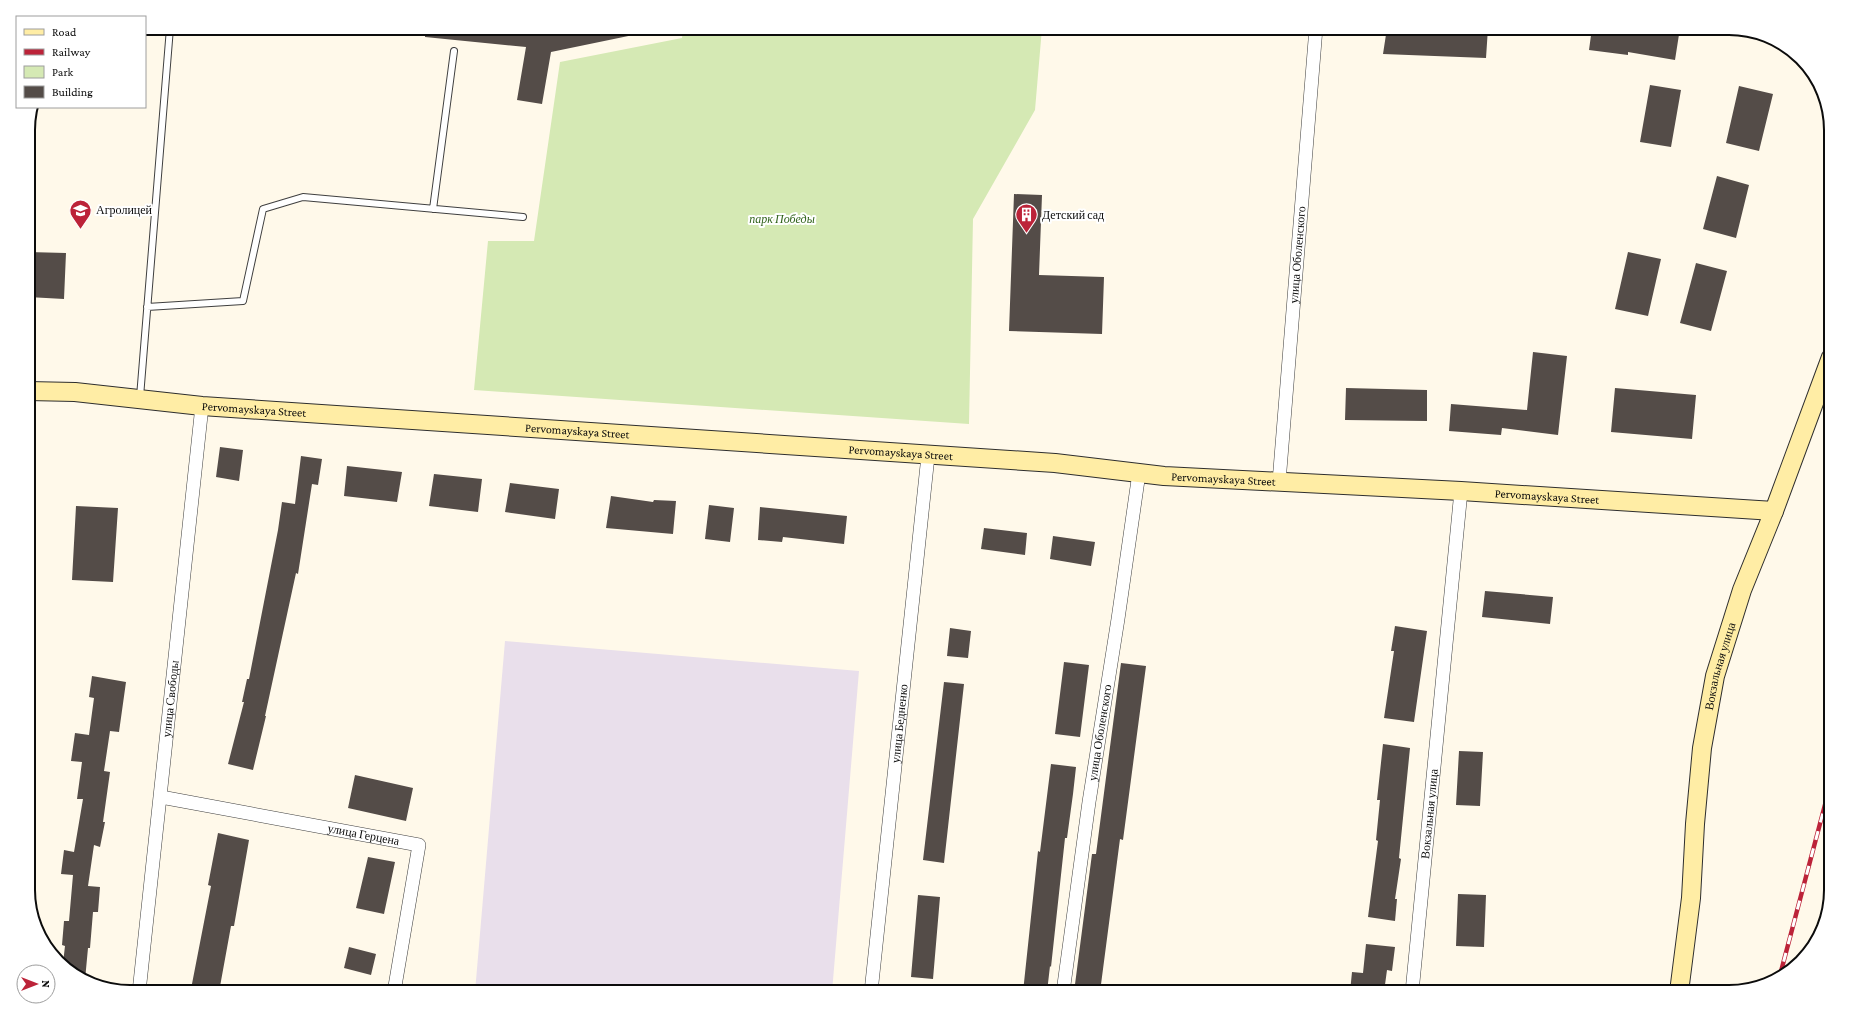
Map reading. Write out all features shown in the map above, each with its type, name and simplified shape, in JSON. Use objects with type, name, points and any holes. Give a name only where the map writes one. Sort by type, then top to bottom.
[{"type":"main road","name":"Вокзальная улица","points":[[1680,985],[1691,898],[1695,824],[1702,748],[1715,676],[1742,590],[1774,511],[1824,376]]},
{"type":"main road","name":"Pervomayskaya Street","points":[[35,391],[75,392],[202,406],[1055,464],[1164,476],[1461,491],[1774,511]]},
{"type":"street","name":"улица Оболенского","points":[[1279,482],[1315,35]]},
{"type":"street","name":"улица Свободы","points":[[140,985],[202,406]]},
{"type":"street","name":"улица Бедненко","points":[[872,985],[928,456]]},
{"type":"street","name":"улица Оболенского","points":[[1064,985],[1089,802],[1139,473]]},
{"type":"street","name":"Вокзальная улица","points":[[1413,985],[1461,491]]},
{"type":"street","name":"улица Герцена","points":[[161,797],[419,844],[395,985]]},
{"type":"lane","points":[[139,399],[169,35]]},
{"type":"lane","points":[[433,209],[454,51]]},
{"type":"lane","points":[[147,308],[243,301],[263,209],[303,197],[522,217]]},
{"type":"shaded area","points":[[505,641],[859,671],[833,985],[476,985]]},
{"type":"green space","name":"парк Победы","points":[[682,35],[1041,35],[1035,110],[973,219],[969,424],[474,390],[488,241],[534,241],[560,62],[682,38]]},
{"type":"building","points":[[425,35],[633,35],[551,52],[542,104],[517,100],[526,47],[425,37]]},
{"type":"building","points":[[1386,35],[1488,35],[1486,58],[1383,54]]},
{"type":"building","points":[[1591,35],[1679,35],[1675,60],[1628,52],[1628,55],[1589,50]]},
{"type":"building","points":[[1650,85],[1681,90],[1671,147],[1640,142]]},
{"type":"building","points":[[1739,86],[1773,94],[1759,151],[1726,143]]},
{"type":"building","points":[[1717,176],[1749,185],[1736,238],[1703,229]]},
{"type":"building","name":"Детский сад","points":[[1014,194],[1042,195],[1039,275],[1104,277],[1102,334],[1009,331]]},
{"type":"building","points":[[35,252],[66,253],[64,299],[35,297]]},
{"type":"building","points":[[1628,252],[1661,259],[1648,316],[1615,309]]},
{"type":"building","points":[[1696,263],[1727,271],[1711,331],[1680,323]]},
{"type":"building","points":[[1533,352],[1567,356],[1558,435],[1502,428],[1501,435],[1449,431],[1451,404],[1527,410]]},
{"type":"building","points":[[1346,388],[1427,390],[1427,421],[1345,420]]},
{"type":"building","points":[[1615,388],[1696,395],[1692,439],[1611,432]]},
{"type":"building","points":[[220,447],[243,450],[239,481],[216,477]]},
{"type":"building","points":[[301,456],[322,459],[318,485],[312,484],[298,574],[296,573],[253,770],[228,764],[244,702],[242,702],[247,679],[249,679],[282,502],[295,504]]},
{"type":"building","points":[[347,466],[402,472],[397,502],[344,496]]},
{"type":"building","points":[[434,474],[482,479],[478,512],[429,506]]},
{"type":"building","points":[[510,483],[559,489],[555,519],[505,512]]},
{"type":"building","points":[[611,496],[653,502],[654,500],[676,501],[673,534],[606,528]]},
{"type":"building","points":[[709,505],[734,508],[730,542],[705,539]]},
{"type":"building","points":[[76,506],[118,508],[113,582],[72,580]]},
{"type":"building","points":[[760,507],[847,516],[844,544],[783,537],[782,542],[758,540]]},
{"type":"building","points":[[984,528],[1027,533],[1025,555],[981,549]]},
{"type":"building","points":[[1053,536],[1095,542],[1091,566],[1050,559]]},
{"type":"building","points":[[1485,591],[1553,597],[1550,624],[1482,617]]},
{"type":"building","points":[[1395,626],[1427,631],[1414,722],[1384,718],[1394,651],[1391,651]]},
{"type":"building","points":[[950,628],[971,631],[968,658],[947,656]]},
{"type":"building","points":[[1064,662],[1089,665],[1080,737],[1055,734]]},
{"type":"building","points":[[1121,663],[1146,666],[1123,840],[1120,839],[1101,985],[1075,985],[1092,854],[1096,854]]},
{"type":"building","points":[[92,676],[126,682],[119,732],[110,731],[104,771],[110,772],[103,822],[105,822],[100,847],[94,845],[88,886],[100,887],[98,912],[93,912],[90,948],[88,948],[86,974],[77,969],[64,958],[65,946],[62,945],[64,921],[69,921],[73,875],[61,874],[64,850],[74,852],[83,799],[77,799],[82,762],[71,761],[75,733],[89,735],[94,698],[89,697]]},
{"type":"building","points":[[944,682],[964,684],[944,863],[923,860]]},
{"type":"building","points":[[1383,744],[1410,748],[1399,858],[1401,859],[1395,899],[1397,899],[1395,921],[1368,917],[1378,841],[1376,840],[1380,800],[1377,800]]},
{"type":"building","points":[[1459,751],[1483,752],[1480,806],[1456,805]]},
{"type":"building","points":[[1051,764],[1076,767],[1067,838],[1065,838],[1048,985],[1024,985],[1038,851],[1040,852]]},
{"type":"building","points":[[355,775],[413,788],[406,821],[348,808]]},
{"type":"building","points":[[218,833],[249,840],[234,926],[231,926],[220,985],[192,985],[211,886],[208,885]]},
{"type":"building","points":[[368,857],[395,862],[384,914],[356,908]]},
{"type":"building","points":[[1458,894],[1486,895],[1484,947],[1456,946]]},
{"type":"building","points":[[918,895],[940,897],[933,979],[911,977]]},
{"type":"building","points":[[1366,944],[1395,947],[1392,971],[1387,970],[1385,985],[1351,985],[1352,972],[1363,973]]},
{"type":"building","points":[[349,947],[376,954],[371,975],[344,968]]},
{"type":"railway","points":[[1782,968],[1824,809]]},
{"type":"place","name":"Агролицей","points":[[80,230]]},
{"type":"place","name":"Детский сад","points":[[1027,234]]}]
